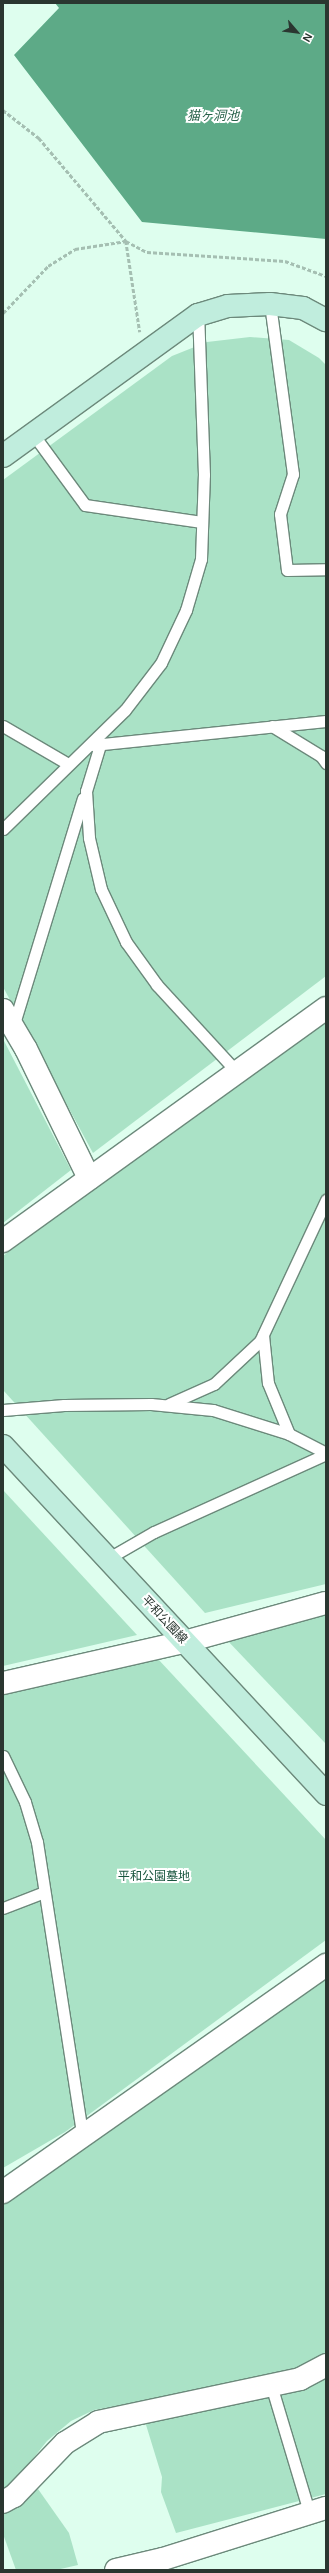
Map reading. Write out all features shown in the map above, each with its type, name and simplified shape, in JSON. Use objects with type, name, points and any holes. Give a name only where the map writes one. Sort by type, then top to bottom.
[{"type":"street","points":[[3,456],[144,352],[198,315],[228,306],[270,304],[303,308],[326,320]]},
{"type":"street","points":[[3,1241],[326,1008]]},
{"type":"street","points":[[8,1018],[89,1178]]},
{"type":"street","name":"平和公園線","points":[[3,1446],[326,1794]]},
{"type":"street","points":[[3,1683],[184,1642],[326,1603]]},
{"type":"street","points":[[3,2192],[83,2138],[326,1965]]},
{"type":"street","points":[[3,2502],[14,2496],[65,2443],[98,2422],[300,2379],[326,2365]]},
{"type":"street","points":[[116,2570],[165,2564],[318,2510]]},
{"type":"lane","points":[[270,304],[293,474],[280,514],[287,570],[326,569]]},
{"type":"lane","points":[[3,829],[124,710],[161,663],[186,610],[201,559],[204,475],[198,315]]},
{"type":"lane","points":[[33,434],[85,505],[202,522]]},
{"type":"lane","points":[[87,746],[326,721]]},
{"type":"lane","points":[[3,726],[68,764]]},
{"type":"lane","points":[[272,726],[322,756],[326,763]]},
{"type":"lane","points":[[8,1018],[86,791],[100,745]]},
{"type":"lane","points":[[86,791],[89,838],[101,888],[126,942],[157,985],[237,1072]]},
{"type":"lane","points":[[166,1405],[214,1384],[237,1364],[263,1335],[326,1200]]},
{"type":"lane","points":[[263,1335],[268,1384],[289,1434]]},
{"type":"lane","points":[[3,1410],[64,1405],[166,1405],[213,1410],[289,1434],[326,1453]]},
{"type":"lane","points":[[107,1559],[154,1532],[326,1453]]},
{"type":"lane","points":[[4,1758],[25,1802],[37,1842],[83,2138]]},
{"type":"lane","points":[[3,1908],[44,1892]]},
{"type":"lane","points":[[271,2385],[318,2510]]},
{"type":"path","points":[[3,110],[39,138],[126,241],[147,252],[232,260],[285,261],[326,276]]},
{"type":"path","points":[[3,313],[48,266],[75,249],[126,241]]},
{"type":"path","points":[[126,241],[144,352]]},
{"type":"green space","points":[[250,337],[289,340],[319,358],[326,365],[326,976],[93,1153],[3,987],[3,480],[172,356],[207,342]]},
{"type":"green space","points":[[326,1017],[326,1584],[205,1613],[3,1390],[3,1256]]},
{"type":"green space","points":[[3,1039],[71,1170],[3,1223]]},
{"type":"green space","points":[[3,1490],[137,1635],[3,1666]]},
{"type":"green space","points":[[326,1611],[326,1744],[226,1639]]},
{"type":"green space","name":"平和公園墓地","points":[[158,1659],[326,1840],[326,1940],[65,2132],[3,2168],[3,1691]]},
{"type":"green space","points":[[324,1977],[326,1980],[326,2352],[294,2372],[94,2410],[71,2421],[47,2441],[23,2471],[3,2490],[3,2202],[29,2188]]},
{"type":"green space","points":[[326,2373],[326,2494],[176,2533],[161,2492],[162,2477],[143,2415]]},
{"type":"green space","points":[[38,2489],[69,2533],[78,2565],[56,2570],[16,2570],[3,2534],[3,2511]]},
{"type":"water","name":"猫ヶ洞池","points":[[55,3],[326,3],[326,239],[142,222],[14,55],[59,8]]}]
